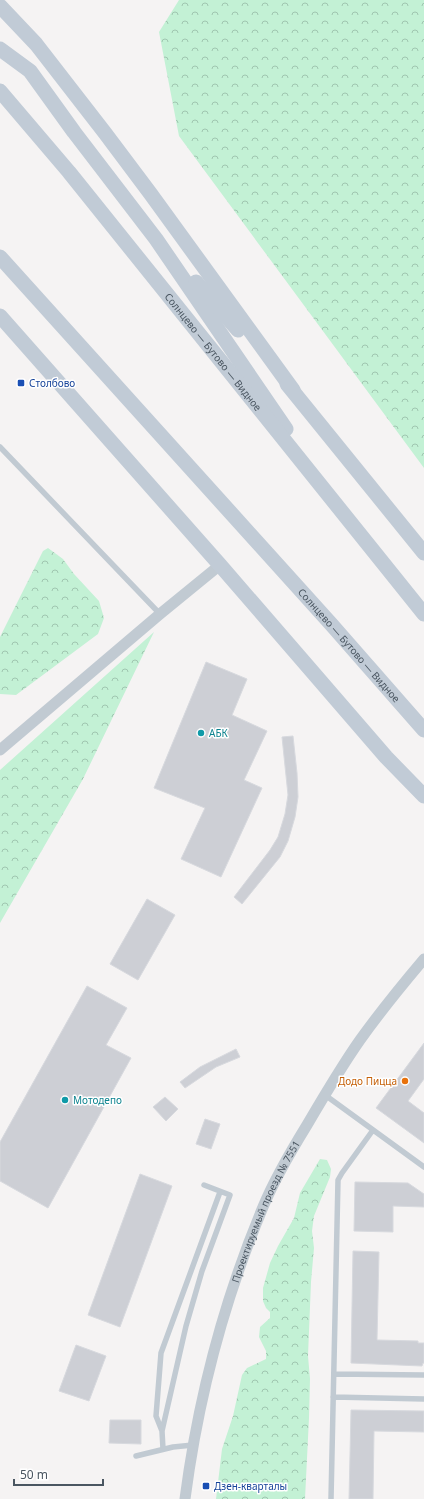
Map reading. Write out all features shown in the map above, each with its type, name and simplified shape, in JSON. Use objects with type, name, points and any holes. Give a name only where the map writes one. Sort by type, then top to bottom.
[{"type":"main road","points":[[0,6],[36,44],[150,193],[293,390],[424,553]]},
{"type":"main road","points":[[0,49],[30,72],[156,239],[351,525]]},
{"type":"main road","name":"Солнцево — Бутово — Видное","points":[[0,91],[69,172],[424,614]]},
{"type":"main road","points":[[156,239],[293,390]]},
{"type":"main road","name":"Солнцево — Бутово — Видное","points":[[0,257],[331,624],[424,730]]},
{"type":"main road","points":[[0,316],[386,756],[424,796]]},
{"type":"street","points":[[0,750],[220,565]]},
{"type":"street","name":"Проектируемый проезд № 7551","points":[[185,1499],[193,1445],[212,1358],[226,1309],[260,1213],[282,1167],[325,1095],[360,1041],[398,990],[424,959]]},
{"type":"lane","points":[[0,447],[160,614]]},
{"type":"lane","points":[[325,1095],[424,1167]]},
{"type":"lane","points":[[331,1499],[338,1180],[373,1130]]},
{"type":"lane","points":[[162,1449],[162,1431],[186,1326],[202,1271],[230,1195],[204,1185]]},
{"type":"lane","points":[[162,1431],[156,1416],[161,1353],[220,1192]]},
{"type":"lane","points":[[334,1374],[424,1375]]},
{"type":"lane","points":[[333,1398],[424,1399]]},
{"type":"lane","points":[[136,1456],[172,1447],[193,1445]]},
{"type":"green space","points":[[179,0],[424,0],[424,468],[179,136],[159,32]]},
{"type":"green space","points":[[48,548],[63,559],[74,574],[99,601],[104,618],[98,634],[16,695],[0,694],[0,637],[43,551]]},
{"type":"green space","points":[[154,632],[83,779],[0,923],[0,770]]},
{"type":"green space","points":[[320,1159],[327,1160],[331,1169],[330,1177],[314,1216],[312,1231],[314,1248],[308,1356],[310,1379],[305,1499],[216,1499],[222,1449],[233,1416],[242,1375],[247,1368],[266,1359],[266,1351],[259,1337],[260,1327],[270,1318],[270,1312],[266,1308],[263,1301],[263,1288],[270,1263],[294,1218],[300,1193]]},
{"type":"building","points":[[206,662],[247,679],[232,715],[267,731],[244,780],[262,788],[221,877],[181,859],[205,808],[154,788]]},
{"type":"building","points":[[293,736],[298,797],[295,817],[288,841],[280,857],[242,904],[234,897],[270,850],[278,837],[285,814],[288,795],[282,737]]},
{"type":"building","points":[[147,899],[175,915],[138,980],[110,964]]},
{"type":"building","name":"Мотодепо","points":[[87,986],[127,1008],[106,1045],[131,1058],[48,1208],[0,1181],[0,1142]]},
{"type":"building","points":[[424,1043],[424,1079],[408,1101],[424,1113],[424,1143],[376,1108]]},
{"type":"building","points":[[236,1049],[240,1057],[216,1067],[185,1088],[180,1082],[200,1067]]},
{"type":"building","points":[[165,1097],[178,1109],[166,1121],[153,1107]]},
{"type":"building","points":[[205,1119],[220,1124],[211,1149],[196,1144]]},
{"type":"building","points":[[140,1174],[172,1186],[120,1327],[88,1315]]},
{"type":"building","points":[[355,1182],[408,1183],[424,1194],[424,1207],[393,1206],[393,1232],[354,1231]]},
{"type":"building","points":[[353,1251],[379,1252],[377,1340],[418,1341],[418,1343],[424,1343],[424,1363],[422,1366],[351,1363]]},
{"type":"building","points":[[76,1345],[106,1356],[89,1401],[59,1391]]},
{"type":"building","points":[[351,1410],[424,1411],[424,1432],[374,1431],[373,1499],[349,1499]]},
{"type":"building","points":[[110,1420],[141,1420],[141,1444],[109,1443]]},
{"type":"place","name":"Столбово","points":[[21,383]]},
{"type":"place","name":"АБК","points":[[201,733]]},
{"type":"place","name":"Додо Пицца","points":[[405,1081]]},
{"type":"place","name":"Мотодепо","points":[[65,1100]]},
{"type":"place","name":"Дзен-кварталы","points":[[206,1486]]}]
